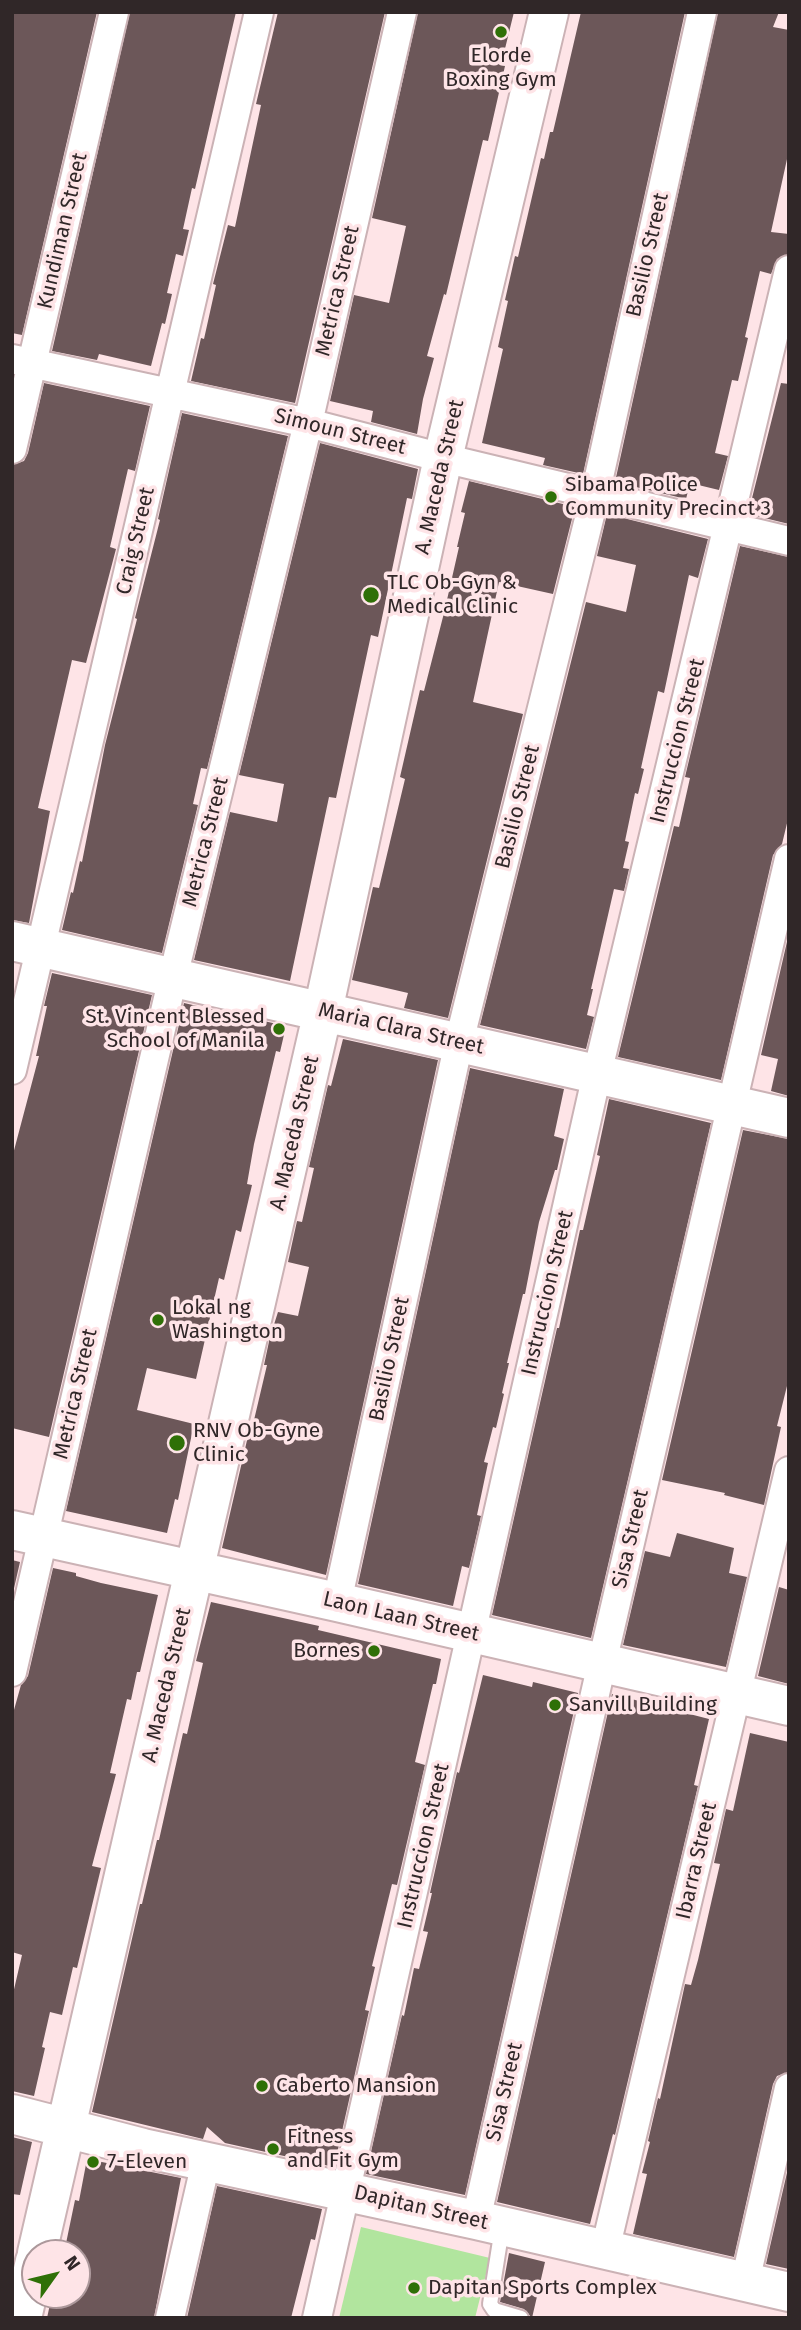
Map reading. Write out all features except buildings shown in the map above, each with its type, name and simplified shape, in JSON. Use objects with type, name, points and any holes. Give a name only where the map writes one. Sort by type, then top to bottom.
[{"type":"main road","name":"A. Maceda Street","points":[[40,2239],[323,1011],[443,458],[548,12]]},
{"type":"main road","name":"Maria Clara Street","points":[[27,945],[789,1118]]},
{"type":"main road","name":"Laon Laan Street","points":[[27,1534],[789,1706]]},
{"type":"main road","name":"Dapitan Street","points":[[12,2114],[143,2148],[346,2191],[789,2292]]},
{"type":"street","name":"Kundiman Street","points":[[12,449],[22,361],[114,12]]},
{"type":"street","name":"Craig Street","points":[[12,1070],[27,945],[171,392],[259,12]]},
{"type":"street","name":"Metrica Street","points":[[12,1672],[27,1534],[173,977],[308,423],[402,12]]},
{"type":"street","name":"Basilio Street","points":[[337,1602],[459,1042],[595,495],[702,12]]},
{"type":"street","name":"Instruccion Street","points":[[317,2318],[597,1074],[789,270]]},
{"type":"street","name":"Simoun Street","points":[[22,361],[308,423],[789,541]]},
{"type":"street","name":"Sisa Street","points":[[489,2223],[602,1663],[789,859]]},
{"type":"street","name":"Ibarra Street","points":[[606,2250],[789,1471]]},
{"type":"street","points":[[745,2282],[789,2088]]},
{"type":"street","points":[[170,2318],[206,2162]]},
{"type":"lane","points":[[489,2223],[490,2304],[494,2310],[521,2318]]},
{"type":"green space","name":"Dapitan Sports Complex","points":[[361,2227],[490,2258],[475,2318],[339,2318]]},
{"type":"place","name":"Elorde Boxing Gym","points":[[501,32]]},
{"type":"place","name":"Sibama Police Community Precinct 3","points":[[551,497]]},
{"type":"place","name":"TLC Ob-Gyn & Medical Clinic","points":[[371,595]]},
{"type":"place","name":"St. Vincent Blessed School of Manila","points":[[279,1029]]},
{"type":"place","name":"Lokal ng Washington","points":[[158,1320]]},
{"type":"place","name":"RNV Ob-Gyne Clinic","points":[[177,1443]]},
{"type":"place","name":"Bornes","points":[[374,1651]]},
{"type":"place","name":"Sanvill Building","points":[[555,1705]]},
{"type":"place","name":"Caberto Mansion","points":[[262,2086]]},
{"type":"place","name":"Fitness and Fit Gym","points":[[273,2149]]},
{"type":"place","name":"7-Eleven","points":[[93,2162]]},
{"type":"place","name":"Dapitan Sports Complex","points":[[414,2288]]}]
